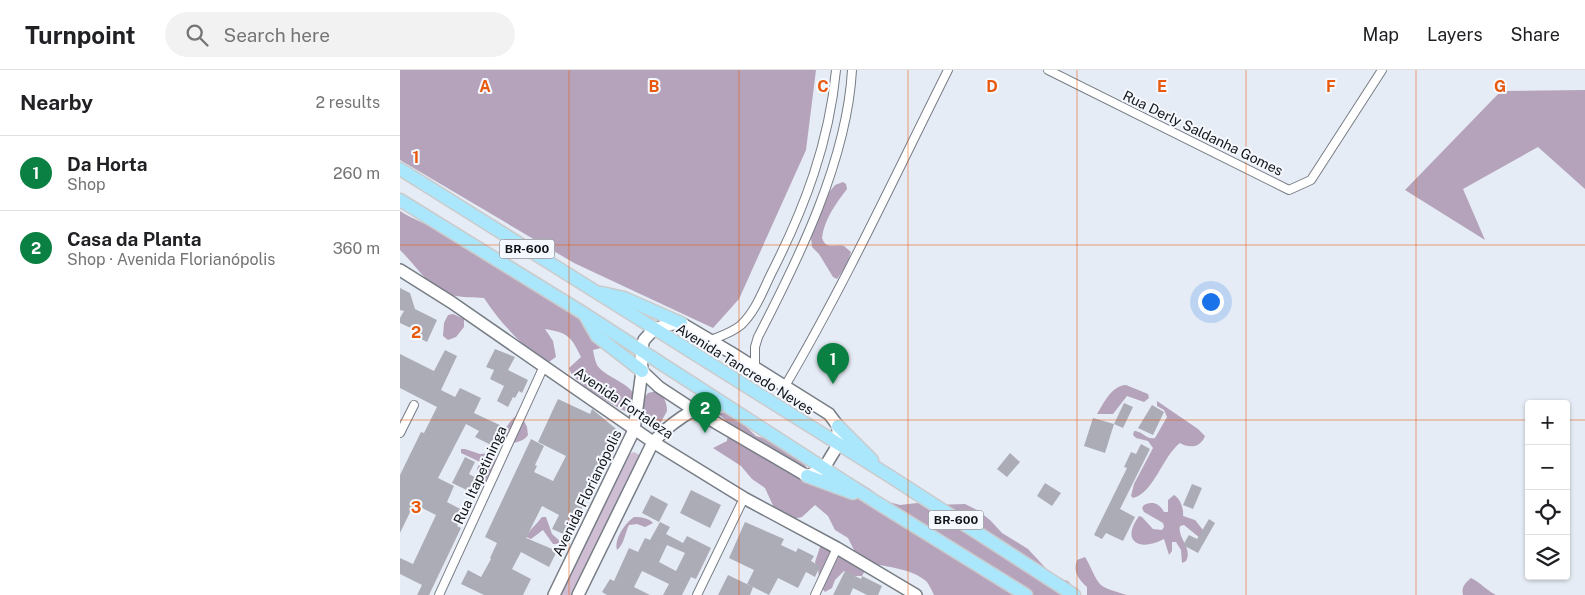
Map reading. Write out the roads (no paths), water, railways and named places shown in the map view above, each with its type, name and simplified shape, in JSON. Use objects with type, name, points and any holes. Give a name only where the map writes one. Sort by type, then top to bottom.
[{"type":"main road","name":"Avenida Tancredo Neves","points":[[400,169],[888,475],[1074,595]]},
{"type":"main road","name":"BR-600","points":[[400,200],[583,313],[876,502],[1026,595]]},
{"type":"main road","points":[[593,291],[624,298],[681,323]]},
{"type":"main road","points":[[583,313],[597,336],[642,371]]},
{"type":"main road","points":[[838,426],[888,475]]},
{"type":"main road","points":[[807,476],[876,502]]},
{"type":"street","points":[[711,340],[725,335],[741,325],[750,313],[791,235],[810,188],[823,147],[833,98],[836,70]]},
{"type":"street","points":[[755,367],[755,348],[758,337],[799,256],[842,137],[851,90],[852,70]]},
{"type":"street","points":[[785,386],[814,336],[859,250],[948,70]]},
{"type":"street","name":"Rua Derly Saldanha Gomes","points":[[1048,70],[1289,190],[1311,180],[1382,70]]},
{"type":"street","name":"Avenida Fortaleza","points":[[400,270],[451,302],[653,442],[744,498],[837,548],[916,595]]},
{"type":"street","points":[[641,350],[644,340],[654,329],[681,323],[829,414],[838,426],[838,444],[824,468],[807,476],[694,410],[659,387],[642,371]]},
{"type":"street","name":"Avenida Florianópolis","points":[[554,595],[634,430],[642,371],[641,350]]},
{"type":"street","name":"Rua Itapetininga","points":[[439,595],[544,366]]},
{"type":"street","points":[[400,433],[414,405]]},
{"type":"street","points":[[578,595],[653,442],[676,421],[694,410]]},
{"type":"street","points":[[697,595],[744,498]]},
{"type":"street","points":[[814,595],[837,548]]},
{"type":"place","name":"Da Horta","points":[[833,384]]},
{"type":"place","name":"Casa da Planta","points":[[705,433]]}]
